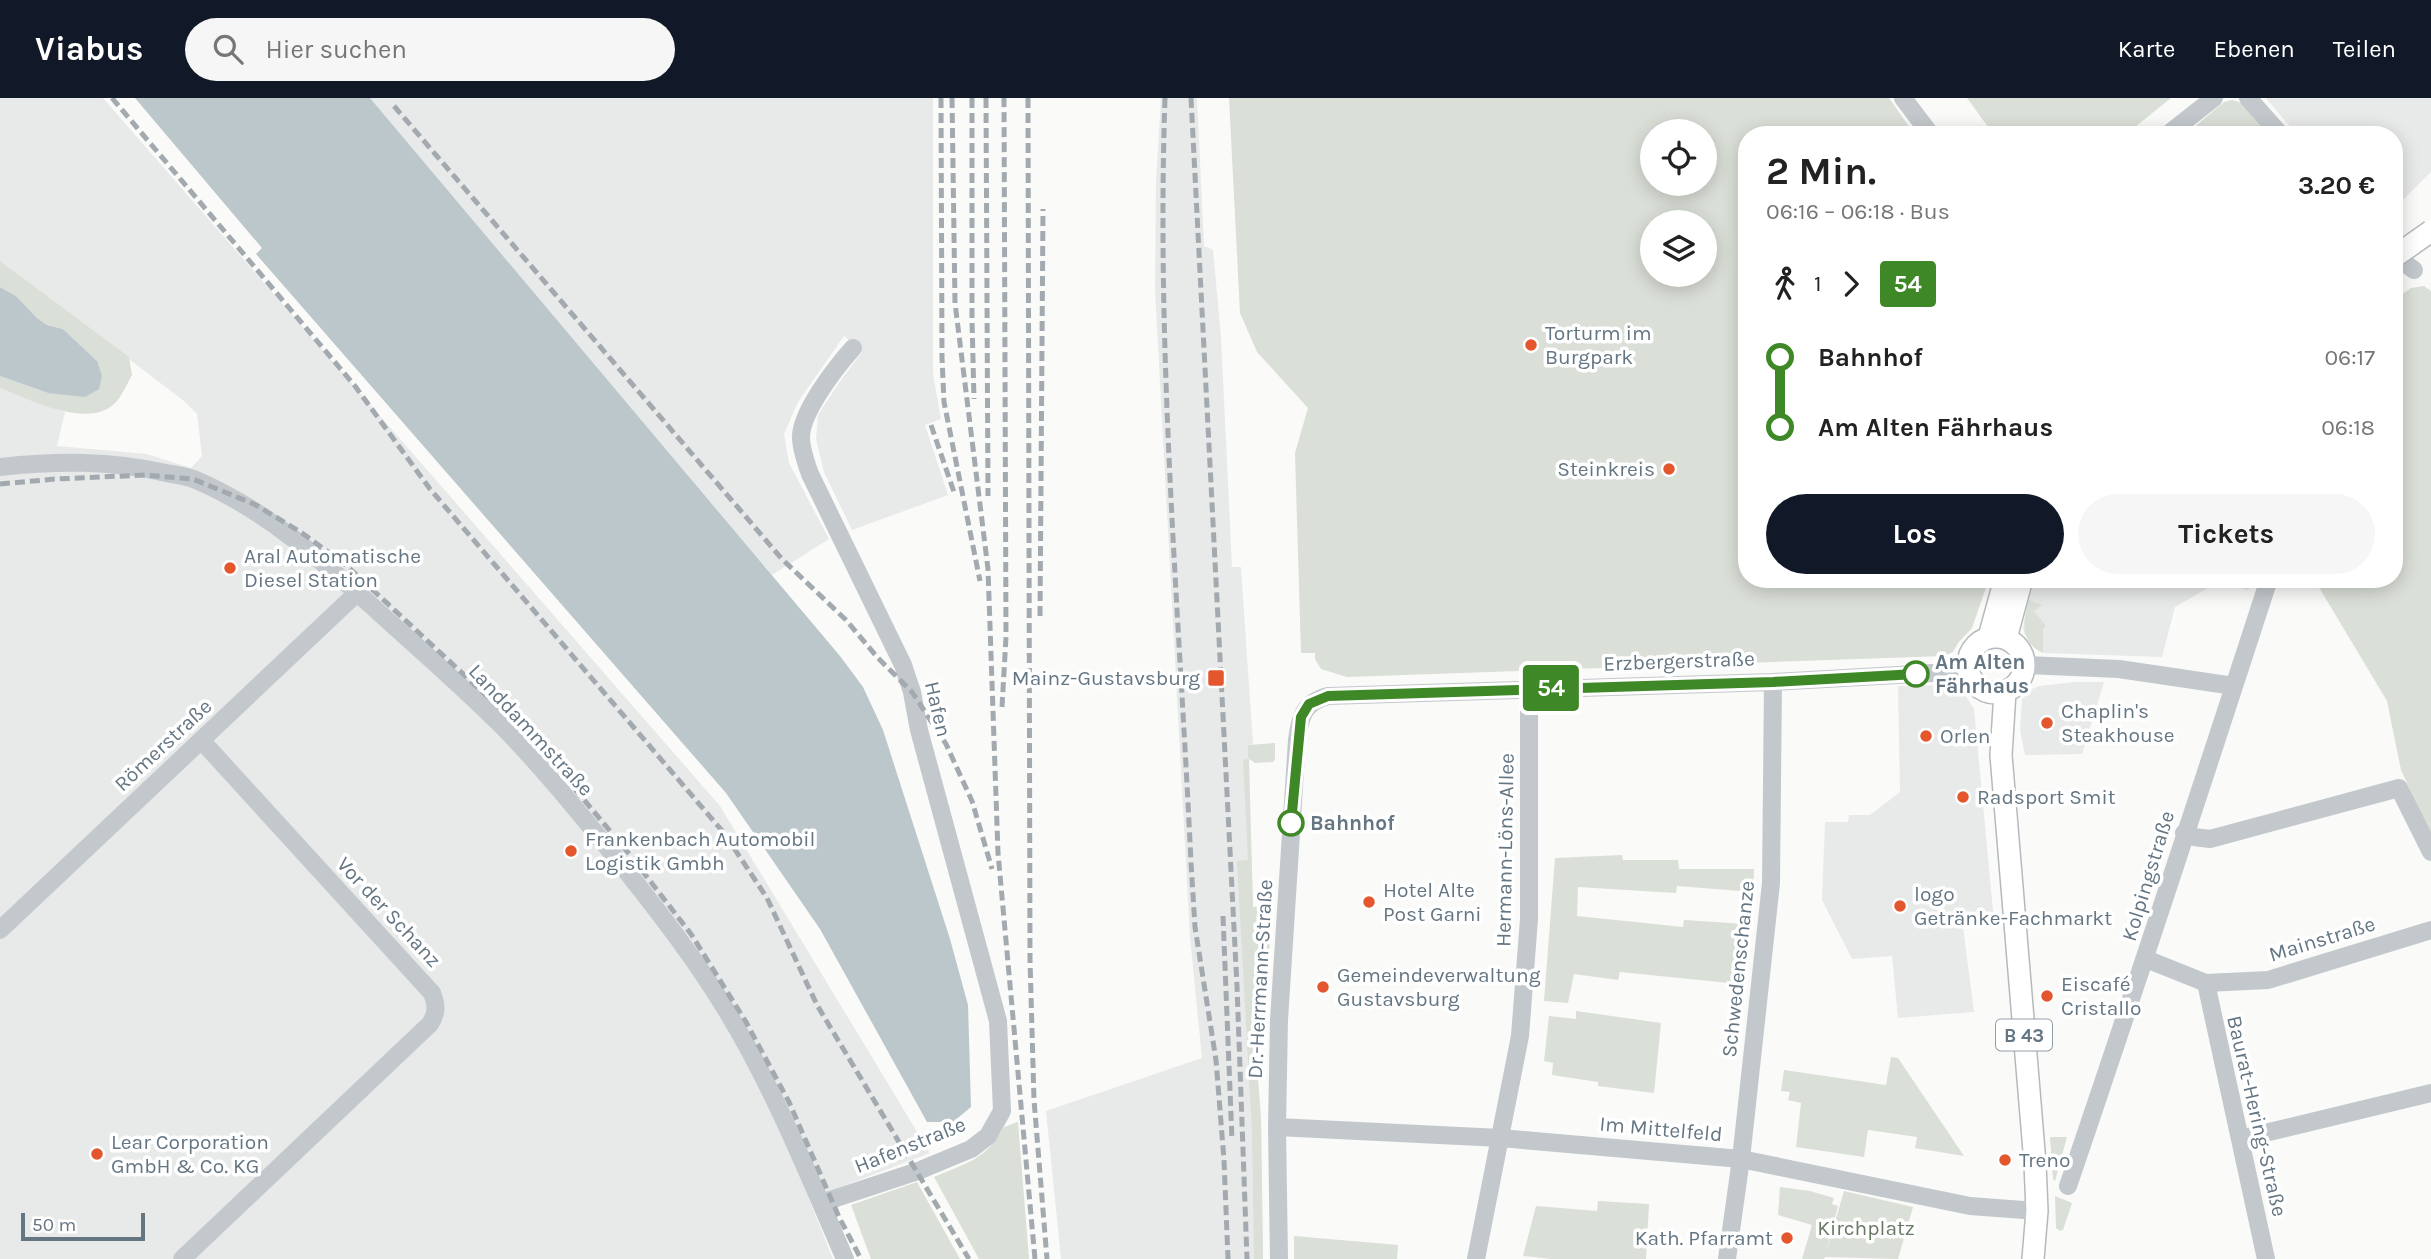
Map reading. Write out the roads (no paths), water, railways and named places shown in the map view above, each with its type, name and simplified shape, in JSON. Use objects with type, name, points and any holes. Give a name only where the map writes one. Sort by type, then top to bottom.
[{"type":"main road","points":[[2403,250],[2431,231]]},
{"type":"main road","points":[[1998,638],[2004,588]]},
{"type":"main road","points":[[1998,638],[2018,588]]},
{"type":"main road","points":[[1998,638],[2019,649],[2024,665],[2019,681],[1998,692],[1974,683],[1967,664],[1976,644],[1998,638]]},
{"type":"main road","name":"B 43","points":[[1998,692],[2035,1163],[2037,1211],[2033,1259]]},
{"type":"street","points":[[1903,98],[1924,126]]},
{"type":"street","points":[[2178,126],[2214,98]]},
{"type":"street","points":[[2248,98],[2273,126]]},
{"type":"street","points":[[2403,262],[2414,270]]},
{"type":"street","name":"Hafen","points":[[853,348],[803,421],[803,452],[810,474],[903,665],[912,691],[919,730],[998,1021],[1002,1111]]},
{"type":"street","name":"Landdammstraße","points":[[0,467],[85,461],[145,468],[193,479],[249,506],[309,549],[422,651],[519,744],[615,857],[684,944],[729,1014],[779,1107],[845,1259]]},
{"type":"street","name":"Kolpingstraße","points":[[2068,1186],[2146,959],[2266,588]]},
{"type":"street","name":"Römerstraße","points":[[0,930],[357,593]]},
{"type":"street","points":[[2024,665],[2119,669],[2234,686]]},
{"type":"street","name":"Erzbergerstraße","points":[[1309,704],[1328,696],[1773,682],[1968,671]]},
{"type":"street","name":"Schwedenschanze","points":[[1727,1259],[1741,1159],[1771,883],[1773,682]]},
{"type":"street","name":"Hermann-Löns-Allee","points":[[1476,1259],[1520,1036],[1529,919],[1529,688]]},
{"type":"street","name":"Dr.-Herrmann-Straße","points":[[1279,1259],[1279,1020],[1297,740],[1301,717],[1309,704]]},
{"type":"street","name":"Vor der Schanz","points":[[182,1259],[420,1034],[436,1015],[436,1003],[432,993],[201,740]]},
{"type":"street","points":[[2185,833],[2210,839],[2399,788],[2431,852]]},
{"type":"street","name":"Mainstraße","points":[[2146,959],[2206,983],[2268,980],[2431,930]]},
{"type":"street","name":"Baurat-Hering-Straße","points":[[2206,983],[2266,1259]]},
{"type":"street","points":[[2239,1139],[2431,1093]]},
{"type":"street","name":"Hafenstraße","points":[[821,1203],[918,1171],[971,1149],[988,1136],[1002,1111]]},
{"type":"street","name":"Im Mittelfeld","points":[[1277,1127],[1500,1138],[1741,1159],[1970,1206],[2037,1211]]},
{"type":"railway","points":[[112,98],[355,386],[430,489],[724,833],[767,898],[817,1005],[969,1259]]},
{"type":"railway","points":[[941,98],[944,402],[980,581]]},
{"type":"railway","points":[[952,98],[955,303],[988,569],[998,853],[1035,1259]]},
{"type":"railway","points":[[972,98],[974,399]]},
{"type":"railway","points":[[986,98],[988,496]]},
{"type":"railway","points":[[1002,707],[1006,637],[1004,98]]},
{"type":"railway","points":[[1028,98],[1030,960],[1034,1100],[1047,1259]]},
{"type":"railway","points":[[1165,98],[1163,194],[1166,385],[1175,576],[1195,927],[1216,1060],[1228,1259]]},
{"type":"railway","points":[[1191,98],[1237,986],[1247,1259]]},
{"type":"railway","points":[[394,106],[782,559],[846,620],[912,692],[946,744],[972,801],[992,869]]},
{"type":"railway","points":[[1040,616],[1043,209]]},
{"type":"railway","points":[[931,425],[955,495]]},
{"type":"railway","points":[[0,484],[145,475],[193,479],[256,505],[302,533],[346,565],[504,712],[555,765],[691,934],[746,1022],[789,1102],[839,1217],[861,1259]]},
{"type":"railway","points":[[1223,916],[1232,1140]]},
{"type":"place","name":"Torturm im Burgpark","points":[[1531,345]]},
{"type":"place","name":"Steinkreis","points":[[1669,469]]},
{"type":"place","name":"Aral Automatische Diesel Station","points":[[230,568]]},
{"type":"place","name":"Am Alten Fährhaus","points":[[1916,674]]},
{"type":"place","name":"Mainz-Gustavsburg","points":[[1216,678]]},
{"type":"place","name":"Chaplin's Steakhouse","points":[[2047,723]]},
{"type":"place","name":"Orlen","points":[[1926,736]]},
{"type":"place","name":"Radsport Smit","points":[[1963,797]]},
{"type":"place","name":"Bahnhof","points":[[1291,823]]},
{"type":"place","name":"Frankenbach Automobil Logistik Gmbh","points":[[571,851]]},
{"type":"place","name":"Hotel Alte Post Garni","points":[[1369,902]]},
{"type":"place","name":"logo Getränke-Fachmarkt","points":[[1900,906]]},
{"type":"place","name":"Gemeindeverwaltung Gustavsburg","points":[[1323,987]]},
{"type":"place","name":"Eiscafé Cristallo","points":[[2047,996]]},
{"type":"place","name":"Lear Corporation GmbH & Co. KG","points":[[97,1154]]},
{"type":"place","name":"Treno","points":[[2005,1160]]},
{"type":"place","name":"Kath. Pfarramt","points":[[1787,1238]]},
{"type":"park label","name":"Kirchplatz","points":[[1866,1228]]}]
